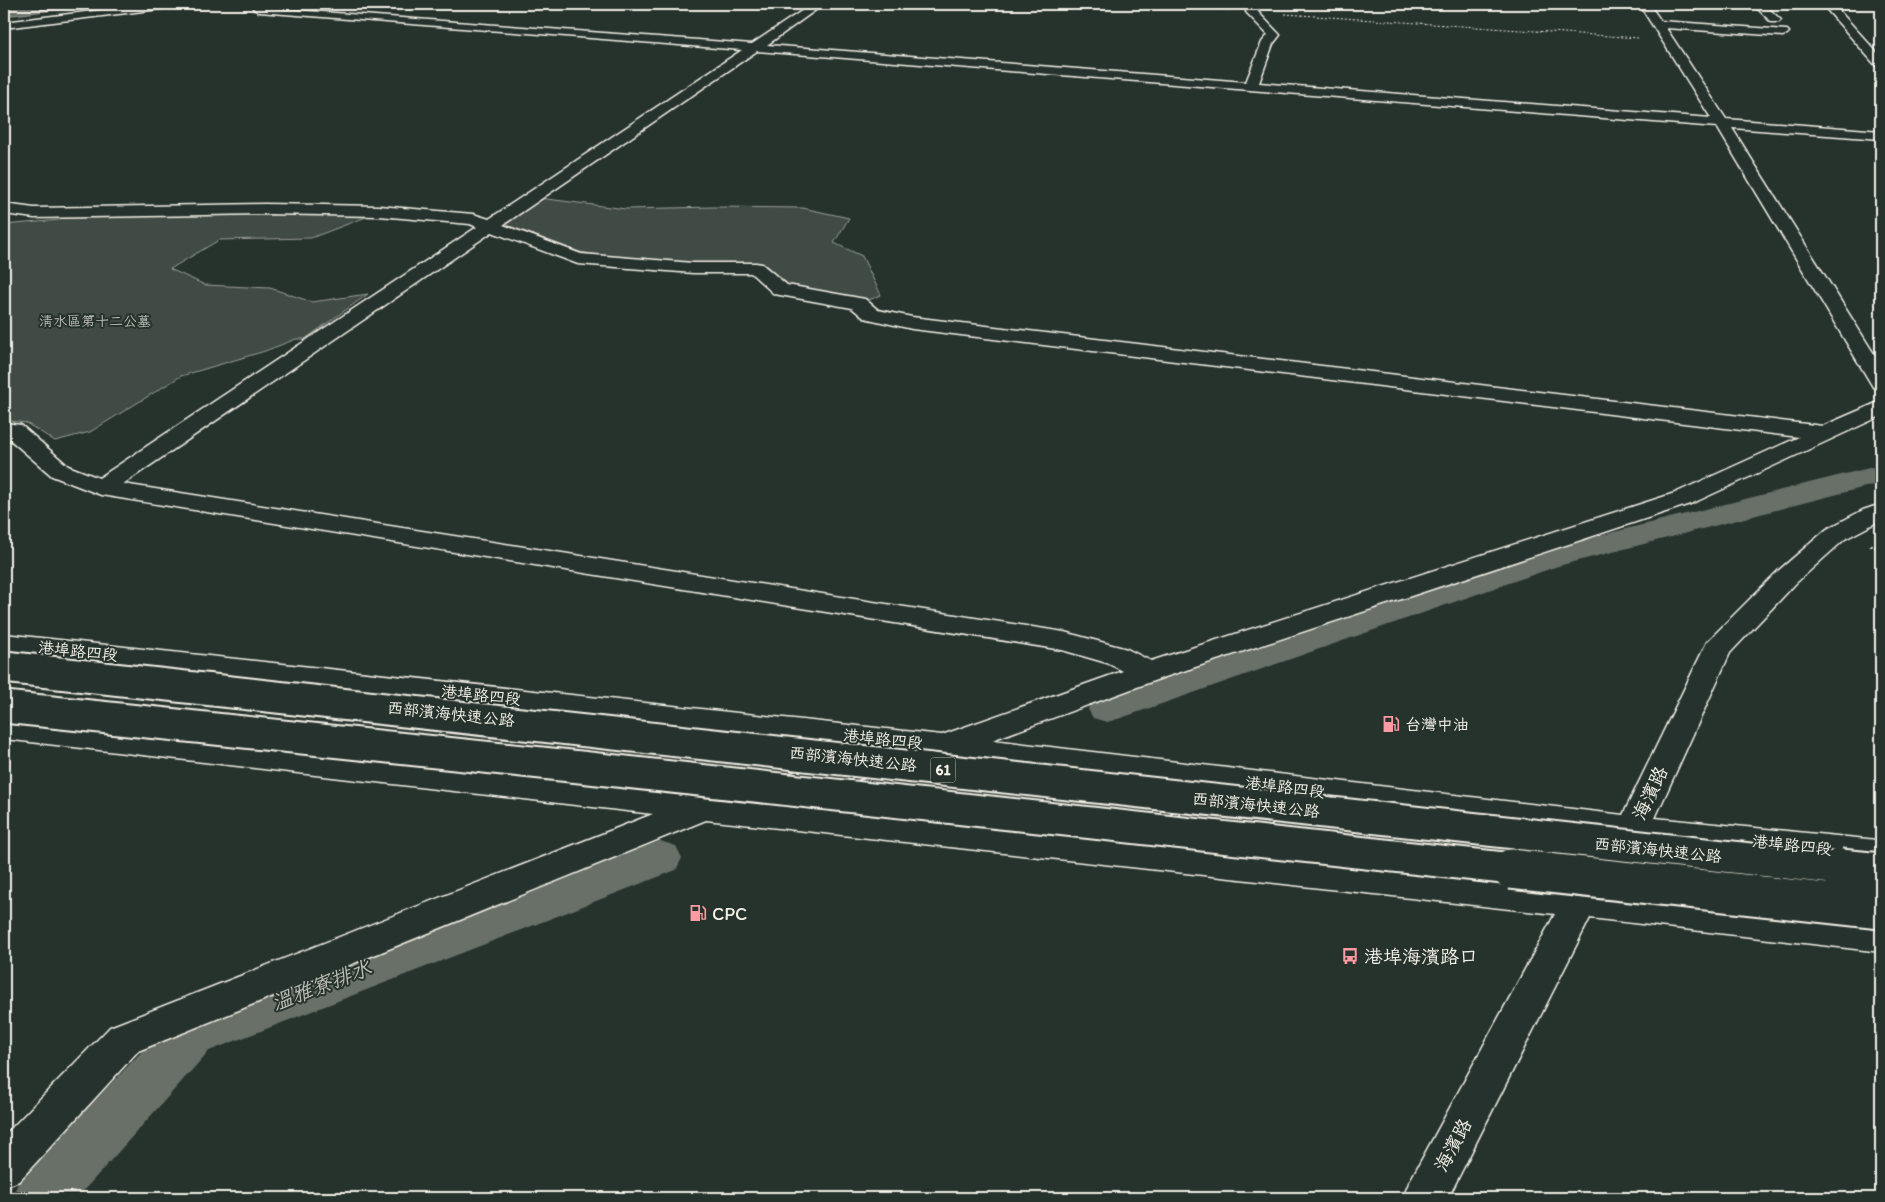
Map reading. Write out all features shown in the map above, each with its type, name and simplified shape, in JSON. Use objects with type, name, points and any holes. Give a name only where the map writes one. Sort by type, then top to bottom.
[{"type":"main road","points":[[4,26],[176,4]]},
{"type":"main road","points":[[100,488],[819,4]]},
{"type":"main road","points":[[1644,4],[1722,123],[1881,382]]},
{"type":"main road","points":[[1699,4],[1717,5]]},
{"type":"main road","points":[[1758,4],[1775,20]]},
{"type":"main road","points":[[1827,4],[1881,64]]},
{"type":"main road","points":[[259,8],[1881,135]]},
{"type":"main road","points":[[1251,86],[1268,42],[1274,35],[1253,8]]},
{"type":"main road","points":[[1657,24],[1782,32]]},
{"type":"main road","points":[[4,209],[34,213],[265,208],[379,211],[473,219],[578,260],[692,268],[756,268],[781,290],[858,303],[872,314],[912,323],[1826,433]]},
{"type":"main road","points":[[4,1166],[124,1039],[704,808],[944,746],[1149,672],[1684,498],[1881,408]]},
{"type":"main road","points":[[4,430],[13,430],[60,471],[100,488],[1064,641],[1117,656],[1149,672]]},
{"type":"main road","name":"海濱路","points":[[1425,1198],[1580,902],[1633,829],[1717,649],[1787,577],[1836,534],[1881,512]]},
{"type":"main road","name":"港埠路四段","points":[[4,643],[944,746],[1633,829],[1881,854]]},
{"type":"main road","name":"西部濱海快速公路","points":[[4,667],[513,721],[1528,836],[1881,873]]},
{"type":"main road","name":"61","points":[[4,707],[580,767],[1881,910]]},
{"type":"main road","points":[[4,728],[704,808],[1580,902],[1881,937]]},
{"type":"path","points":[[1130,4],[1253,8],[1666,40]]},
{"type":"green space","points":[[539,198],[626,209],[714,207],[803,208],[849,218],[834,243],[862,256],[881,295],[869,300],[785,284],[763,263],[695,264],[611,257],[580,252],[501,223]]},
{"type":"green space","name":"清水區第十二公墓","points":[[261,211],[374,214],[311,238],[219,240],[170,269],[205,285],[270,288],[312,302],[368,294],[305,339],[296,339],[265,351],[181,376],[90,432],[55,441],[26,423],[4,420],[4,225],[59,220],[65,216]]},
{"type":"shaded area","points":[[23,4],[105,4],[4,16],[4,6]]},
{"type":"waterway","points":[[1107,709],[1546,559],[1881,474]]},
{"type":"waterway","name":"溫雅寮排水","points":[[40,1198],[191,1035],[660,858]]},
{"type":"place","name":"台灣中油","points":[[1391,724]]},
{"type":"place","name":"CPC","points":[[698,913]]},
{"type":"place","name":"港埠海濱路口","points":[[1350,956]]}]
